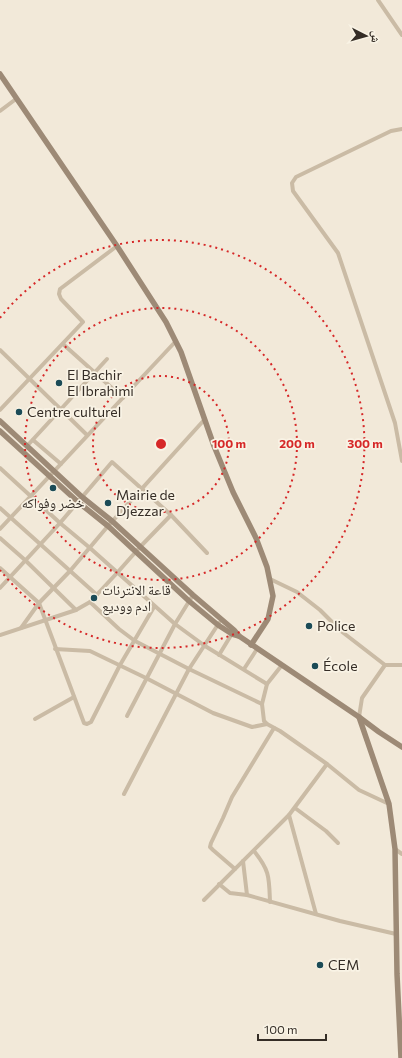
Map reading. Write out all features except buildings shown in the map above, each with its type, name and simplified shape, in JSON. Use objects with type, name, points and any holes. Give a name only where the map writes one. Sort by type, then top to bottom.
[{"type":"street","points":[[378,0],[402,35]]},
{"type":"street","points":[[0,74],[117,246],[166,322],[181,352],[214,446],[233,492],[256,538],[268,567],[273,596],[268,619],[251,645]]},
{"type":"street","points":[[0,111],[16,99]]},
{"type":"street","points":[[402,130],[392,131],[316,167],[296,177],[292,183],[293,191],[338,253],[395,423],[402,461]]},
{"type":"street","points":[[0,410],[83,322],[62,299],[59,294],[60,289],[117,246]]},
{"type":"street","points":[[0,529],[176,341]]},
{"type":"street","points":[[63,344],[123,398]]},
{"type":"street","points":[[0,350],[87,435]]},
{"type":"street","points":[[27,446],[106,359]]},
{"type":"street","points":[[21,628],[39,603],[70,571],[110,523],[142,490],[205,419]]},
{"type":"street","points":[[0,422],[138,549],[189,601],[218,625],[233,632],[402,747]]},
{"type":"street","points":[[0,431],[78,502],[110,523]]},
{"type":"street","points":[[32,440],[61,464]]},
{"type":"street","points":[[0,588],[60,523],[112,462],[170,515],[207,553]]},
{"type":"street","points":[[0,468],[154,607],[175,624],[205,646],[267,684]]},
{"type":"street","points":[[0,508],[97,595]]},
{"type":"street","points":[[0,635],[76,610],[90,602],[170,515]]},
{"type":"street","points":[[0,538],[25,560],[76,610]]},
{"type":"street","points":[[138,549],[221,619],[233,632]]},
{"type":"street","points":[[0,568],[39,603],[44,620],[84,723],[87,724],[91,722],[120,665],[154,607]]},
{"type":"street","points":[[270,579],[297,592],[320,610],[341,631],[385,665],[402,665]]},
{"type":"street","points":[[128,716],[146,678],[175,624],[193,595]]},
{"type":"street","points":[[90,602],[134,641],[160,653],[188,669],[262,704]]},
{"type":"street","points":[[124,794],[188,669],[205,646],[221,619]]},
{"type":"street","points":[[219,655],[233,632]]},
{"type":"street","points":[[55,649],[90,652],[120,665],[213,713],[252,727],[267,724]]},
{"type":"street","points":[[244,669],[257,649]]},
{"type":"street","points":[[282,665],[267,684],[262,704],[264,721],[327,764],[359,790],[389,804]]},
{"type":"street","points":[[385,665],[362,698],[359,717],[389,804],[394,849],[401,1058]]},
{"type":"street","points":[[35,718],[74,697]]},
{"type":"street","points":[[235,869],[210,847],[211,843],[232,797],[274,728]]},
{"type":"street","points":[[204,900],[290,815],[327,764]]},
{"type":"street","points":[[295,808],[326,830],[338,843]]},
{"type":"street","points":[[290,815],[316,914]]},
{"type":"street","points":[[394,849],[402,854]]},
{"type":"street","points":[[254,851],[263,863],[268,876],[270,902]]},
{"type":"street","points":[[243,862],[247,895]]},
{"type":"street","points":[[219,884],[230,893],[247,895],[396,934]]},
{"type":"place","name":"El Bachir El Ibrahimi","points":[[59,383]]},
{"type":"place","name":"Centre culturel","points":[[19,412]]},
{"type":"place","name":"خضر وفواكه","points":[[53,488]]},
{"type":"place","name":"Mairie de Djezzar","points":[[108,503]]},
{"type":"place","name":"قاعة الانترنات ادم ووديع","points":[[94,598]]},
{"type":"place","name":"Police","points":[[309,626]]},
{"type":"place","name":"École","points":[[315,666]]},
{"type":"place","name":"CEM","points":[[320,965]]}]
